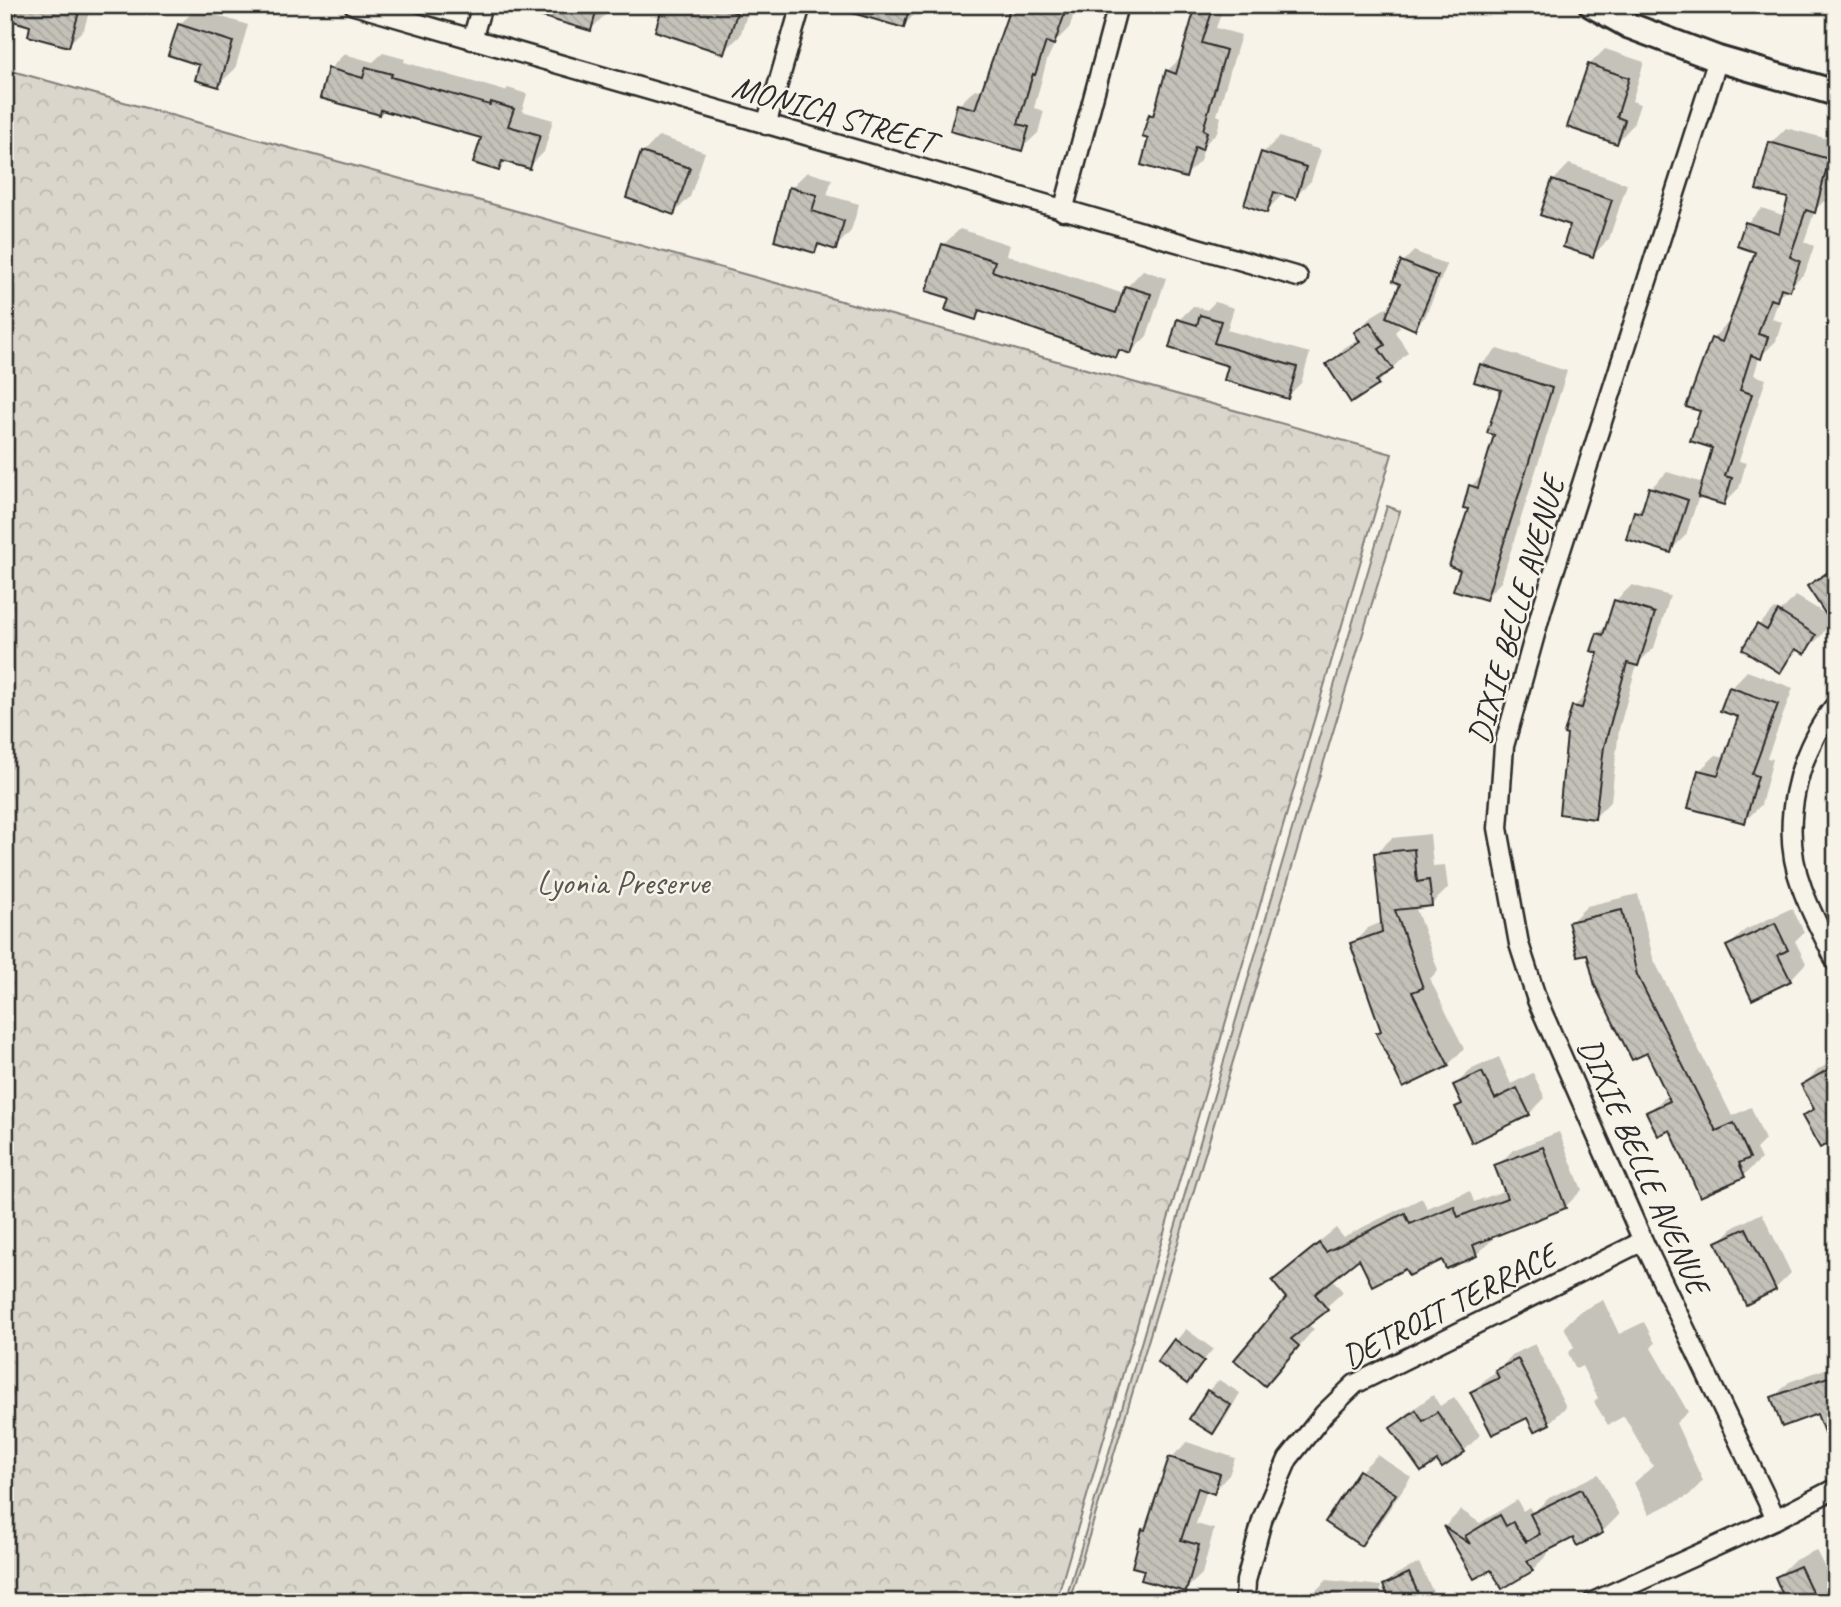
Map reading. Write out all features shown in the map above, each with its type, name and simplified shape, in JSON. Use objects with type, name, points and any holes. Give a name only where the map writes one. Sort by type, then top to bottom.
[{"type":"street","name":"MONICA STREET","points":[[354,5],[1298,278]]},
{"type":"street","points":[[471,40],[482,5]]},
{"type":"street","points":[[766,125],[802,5]]},
{"type":"street","points":[[1063,211],[1118,5]]},
{"type":"street","points":[[1592,5],[1630,26],[1718,59],[1836,93]]},
{"type":"street","name":"DIXIE BELLE AVENUE","points":[[1718,59],[1542,609],[1504,746],[1498,828],[1519,944],[1537,1000],[1643,1241],[1776,1519]]},
{"type":"street","points":[[1836,704],[1808,747],[1794,795],[1792,844],[1801,887],[1836,962]]},
{"type":"street","name":"DETROIT TERRACE","points":[[1245,1602],[1246,1581],[1263,1517],[1288,1458],[1324,1414],[1355,1384],[1643,1241]]},
{"type":"street","points":[[1593,1602],[1776,1519],[1836,1488]]},
{"type":"green space","name":"Lyonia Preserve","points":[[5,69],[1392,454],[1056,1602],[5,1602]]},
{"type":"green space","points":[[1387,506],[1400,511],[1069,1602],[1065,1602]]},
{"type":"building","points":[[18,5],[81,5],[69,47],[28,36],[30,26],[13,21]]},
{"type":"building","points":[[519,5],[598,5],[591,31],[519,10]]},
{"type":"building","points":[[663,5],[713,5],[737,13],[724,54],[655,31]]},
{"type":"building","points":[[843,5],[910,5],[904,28],[842,10]]},
{"type":"building","points":[[1011,5],[1041,5],[1065,13],[1054,45],[1046,42],[1035,75],[1033,74],[1018,124],[1029,127],[1022,151],[950,131],[957,104],[975,109]]},
{"type":"building","points":[[1196,5],[1214,5],[1202,43],[1226,50],[1203,130],[1207,132],[1202,150],[1195,147],[1186,178],[1141,165],[1148,139],[1142,137],[1149,114],[1153,116],[1166,70],[1176,74]]},
{"type":"building","points":[[178,24],[233,42],[219,87],[195,80],[199,65],[168,55]]},
{"type":"building","points":[[1588,64],[1629,78],[1617,117],[1625,120],[1617,144],[1567,127]]},
{"type":"building","points":[[366,67],[392,74],[391,77],[490,105],[491,102],[514,109],[508,126],[540,135],[530,169],[502,161],[499,171],[473,163],[481,138],[381,110],[380,115],[320,98],[328,68],[363,78]]},
{"type":"building","points":[[1769,142],[1829,159],[1815,213],[1806,210],[1790,257],[1800,261],[1790,291],[1781,288],[1777,301],[1770,299],[1758,334],[1768,337],[1761,359],[1751,355],[1740,390],[1752,394],[1725,476],[1732,478],[1724,505],[1698,497],[1712,448],[1690,441],[1700,411],[1686,407],[1711,338],[1722,342],[1755,252],[1737,246],[1745,222],[1779,233],[1788,198],[1756,190]]},
{"type":"building","points":[[641,152],[690,168],[674,215],[626,198]]},
{"type":"building","points":[[1261,152],[1306,167],[1296,199],[1274,192],[1267,213],[1244,205]]},
{"type":"building","points":[[1552,180],[1612,200],[1593,257],[1563,247],[1570,225],[1540,215]]},
{"type":"building","points":[[789,187],[817,195],[812,211],[844,221],[836,250],[818,244],[815,253],[774,241]]},
{"type":"building","points":[[942,244],[995,261],[992,271],[1116,313],[1125,286],[1151,294],[1131,354],[1119,350],[1116,358],[979,310],[976,320],[945,310],[949,298],[926,291]]},
{"type":"building","points":[[1401,261],[1438,276],[1415,330],[1386,317],[1400,284],[1393,281]]},
{"type":"building","points":[[1200,315],[1221,321],[1214,343],[1297,367],[1288,399],[1224,380],[1228,366],[1169,348],[1177,319],[1197,325]]},
{"type":"building","points":[[1370,322],[1385,345],[1379,349],[1393,369],[1376,381],[1379,385],[1351,403],[1326,364],[1360,342],[1354,332]]},
{"type":"building","points":[[1480,364],[1552,388],[1486,600],[1453,590],[1460,570],[1449,566],[1468,509],[1463,508],[1469,485],[1478,488],[1494,435],[1487,433],[1501,390],[1474,382]]},
{"type":"building","points":[[1649,487],[1688,500],[1671,553],[1626,539],[1634,511],[1641,513]]},
{"type":"building","points":[[1836,567],[1836,630],[1807,586]]},
{"type":"building","points":[[1614,600],[1655,613],[1638,666],[1627,663],[1604,747],[1595,819],[1559,814],[1567,735],[1564,734],[1572,706],[1582,708],[1598,653],[1591,651],[1597,633],[1603,635]]},
{"type":"building","points":[[1778,611],[1816,635],[1805,654],[1795,649],[1780,673],[1742,649],[1757,624],[1767,630]]},
{"type":"building","points":[[1729,687],[1778,704],[1752,774],[1758,776],[1745,823],[1688,808],[1698,770],[1718,775],[1738,717],[1720,711]]},
{"type":"building","points":[[1414,849],[1417,882],[1429,880],[1432,906],[1395,910],[1423,988],[1412,992],[1449,1066],[1403,1088],[1376,1033],[1381,1031],[1350,943],[1382,932],[1374,853]]},
{"type":"building","points":[[1622,910],[1637,975],[1716,1131],[1734,1123],[1750,1158],[1739,1163],[1745,1177],[1700,1197],[1670,1130],[1658,1136],[1646,1112],[1670,1101],[1647,1053],[1632,1060],[1595,986],[1587,954],[1577,956],[1568,922]]},
{"type":"building","points":[[1775,923],[1788,950],[1778,955],[1791,981],[1752,1000],[1726,946]]},
{"type":"building","points":[[1836,1065],[1836,1139],[1820,1148],[1802,1116],[1814,1109],[1801,1085]]},
{"type":"building","points":[[1482,1072],[1495,1099],[1517,1088],[1530,1115],[1472,1143],[1455,1107],[1462,1104],[1453,1085]]},
{"type":"building","points":[[1543,1147],[1566,1208],[1473,1245],[1477,1256],[1446,1269],[1442,1260],[1409,1276],[1405,1269],[1372,1286],[1359,1259],[1315,1294],[1328,1310],[1291,1339],[1299,1346],[1265,1386],[1234,1360],[1286,1298],[1272,1281],[1319,1243],[1326,1252],[1405,1213],[1410,1224],[1454,1206],[1458,1217],[1507,1198],[1494,1165]]},
{"type":"building","points":[[1746,1228],[1776,1290],[1746,1305],[1716,1242]]},
{"type":"building","points":[[1174,1339],[1204,1361],[1187,1384],[1157,1362]]},
{"type":"building","points":[[1518,1359],[1550,1424],[1534,1432],[1527,1418],[1492,1435],[1470,1392],[1499,1378],[1495,1370]]},
{"type":"building","points":[[1828,1377],[1836,1399],[1836,1459],[1817,1414],[1782,1427],[1771,1397]]},
{"type":"building","points":[[1207,1390],[1231,1405],[1213,1434],[1189,1419]]},
{"type":"building","points":[[1416,1410],[1423,1421],[1437,1412],[1465,1452],[1442,1468],[1437,1461],[1421,1472],[1390,1428]]},
{"type":"building","points":[[1169,1457],[1220,1474],[1214,1494],[1198,1488],[1181,1540],[1199,1545],[1186,1592],[1141,1580],[1144,1570],[1132,1567],[1142,1529],[1145,1530]]},
{"type":"building","points":[[1359,1470],[1396,1494],[1361,1546],[1325,1522]]},
{"type":"building","points":[[1581,1489],[1603,1533],[1577,1546],[1573,1538],[1527,1561],[1533,1571],[1502,1589],[1491,1570],[1474,1579],[1443,1526],[1470,1544],[1465,1536],[1500,1515],[1506,1526],[1513,1522],[1526,1542],[1540,1534],[1530,1514]]},
{"type":"building","points":[[1800,1566],[1817,1602],[1786,1602],[1775,1577]]},
{"type":"building","points":[[1409,1573],[1422,1602],[1391,1602],[1383,1585]]}]
